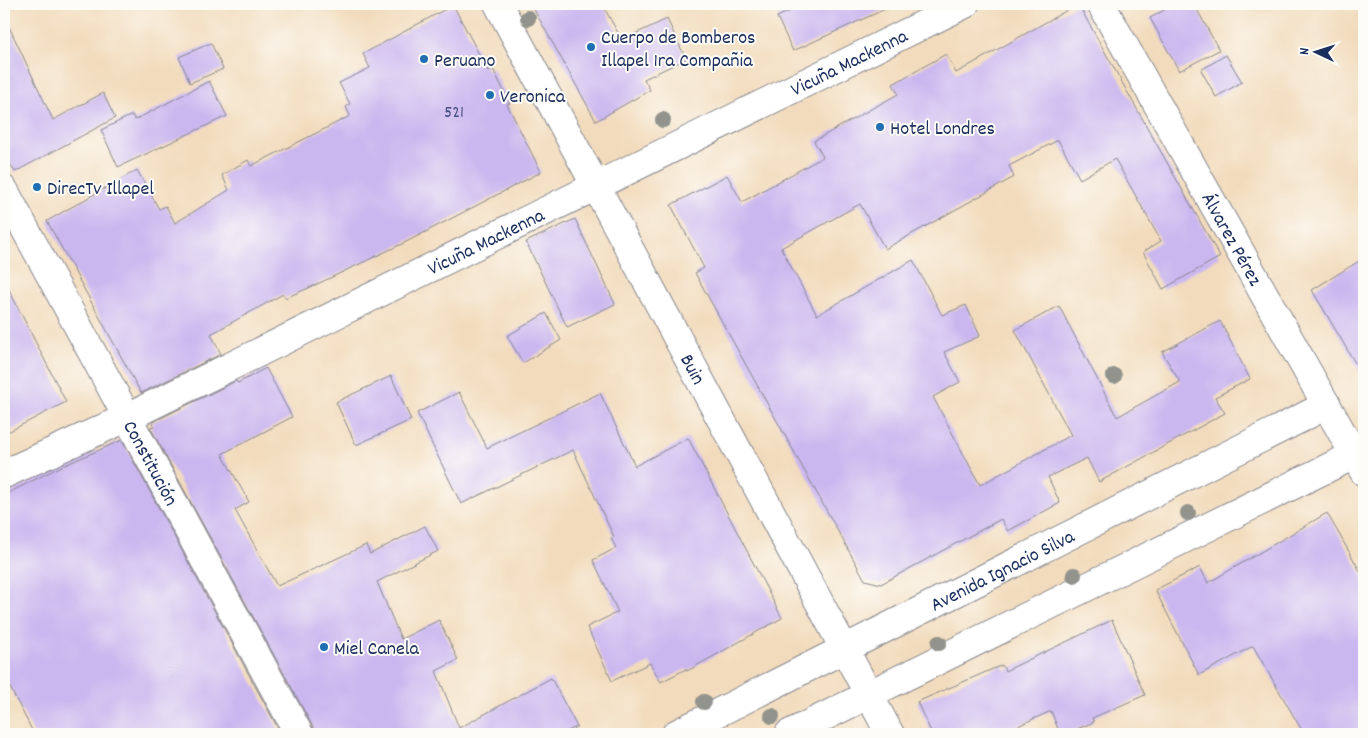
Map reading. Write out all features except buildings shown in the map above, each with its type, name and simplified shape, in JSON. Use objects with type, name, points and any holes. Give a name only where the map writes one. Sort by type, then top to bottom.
[{"type":"main road","name":"Buin","points":[[498,4],[890,734]]},
{"type":"main road","name":"Vicuña Mackenna","points":[[4,474],[128,417],[965,4]]},
{"type":"main road","name":"Álvarez Pérez","points":[[1101,4],[1359,463]]},
{"type":"main road","name":"Constitución","points":[[4,190],[299,734]]},
{"type":"main road","name":"Avenida Ignacio Silva","points":[[676,734],[1327,405]]},
{"type":"main road","points":[[789,734],[868,693],[1359,463]]},
{"type":"place","name":"Cuerpo de Bomberos Illapel 1ra Compañia","points":[[591,47]]},
{"type":"place","name":"Peruano","points":[[424,59]]},
{"type":"place","name":"Veronica","points":[[490,95]]},
{"type":"place","name":"Hotel Londres","points":[[880,127]]},
{"type":"place","name":"DirecTv Illapel","points":[[37,187]]},
{"type":"place","name":"Miel Canela","points":[[324,647]]}]
